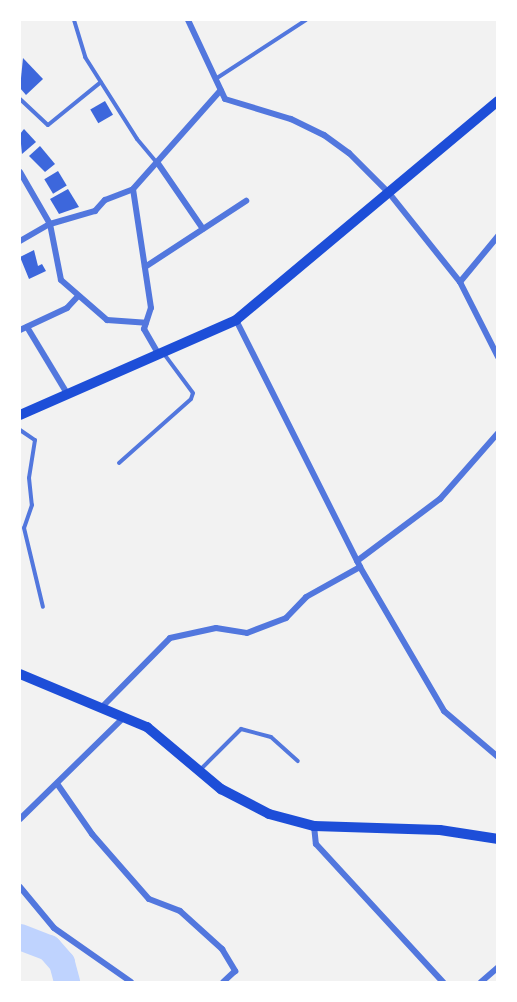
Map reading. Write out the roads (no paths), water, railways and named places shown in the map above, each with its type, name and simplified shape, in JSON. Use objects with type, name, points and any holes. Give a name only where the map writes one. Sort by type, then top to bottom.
[{"type":"main road","points":[[20,415],[236,320],[495,108]]},
{"type":"main road","points":[[20,674],[126,716],[165,740],[200,771],[242,802],[314,826],[440,830],[498,839]]},
{"type":"street","points":[[188,20],[225,99],[291,119],[324,135],[349,153],[389,193],[460,282],[498,357]]},
{"type":"street","points":[[20,241],[50,224],[95,211],[105,200],[133,189],[221,90]]},
{"type":"street","points":[[157,162],[203,229]]},
{"type":"street","points":[[20,172],[50,224],[62,280],[107,320],[146,323]]},
{"type":"street","points":[[133,189],[151,308],[144,329],[162,354]]},
{"type":"street","points":[[145,267],[246,201]]},
{"type":"street","points":[[460,282],[498,236]]},
{"type":"street","points":[[20,330],[67,308],[78,296]]},
{"type":"street","points":[[236,320],[359,564],[444,711],[498,757]]},
{"type":"street","points":[[27,327],[68,394]]},
{"type":"street","points":[[103,706],[171,638],[184,632],[216,628],[247,633],[286,618],[306,597],[359,564],[440,498],[498,433]]},
{"type":"street","points":[[20,819],[58,785],[126,716]]},
{"type":"street","points":[[58,785],[92,834],[149,899],[180,911],[222,949],[235,970],[224,982]]},
{"type":"street","points":[[314,826],[316,844],[443,982]]},
{"type":"street","points":[[20,887],[54,928],[131,982]]},
{"type":"street","points":[[481,982],[498,967]]},
{"type":"lane","points":[[74,20],[85,57],[157,162]]},
{"type":"lane","points":[[217,78],[306,20]]},
{"type":"lane","points":[[20,99],[48,126],[101,82]]},
{"type":"lane","points":[[118,463],[191,399],[193,393],[162,354]]},
{"type":"lane","points":[[20,430],[35,440],[29,478],[32,505],[24,528],[43,607]]},
{"type":"lane","points":[[200,771],[241,729],[271,737],[298,761]]},
{"type":"waterway","points":[[20,937],[49,948],[62,963],[67,982]]}]
